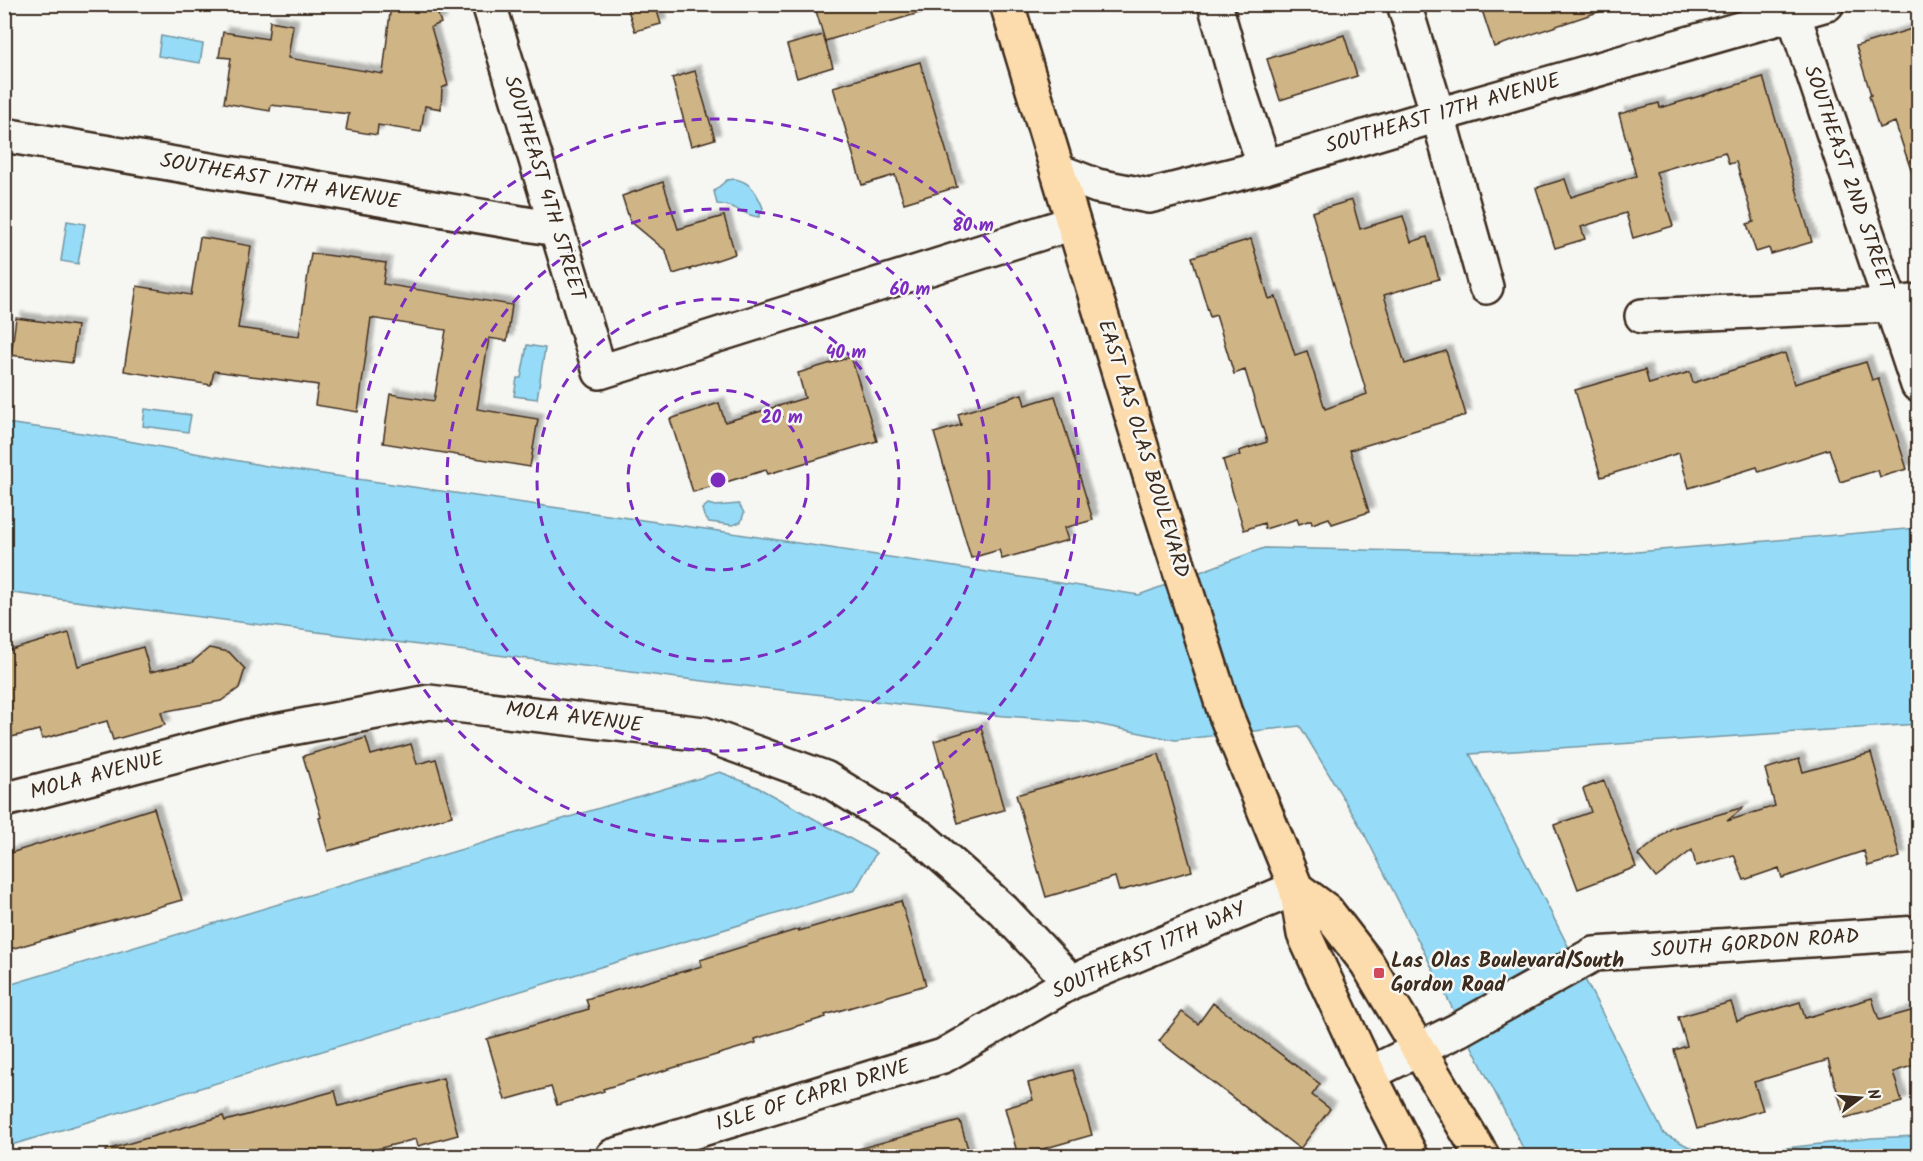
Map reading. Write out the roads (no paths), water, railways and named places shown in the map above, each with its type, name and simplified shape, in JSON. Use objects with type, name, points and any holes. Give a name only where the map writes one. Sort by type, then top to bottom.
[{"type":"main road","name":"EAST LAS OLAS BOULEVARD","points":[[1007,4],[1158,502],[1225,714],[1296,888],[1304,934],[1369,1074],[1411,1156]]},
{"type":"main road","points":[[1296,888],[1326,910],[1367,963],[1482,1156]]},
{"type":"street","name":"SOUTHEAST 4TH STREET","points":[[489,4],[600,372],[1074,223]]},
{"type":"street","points":[[1215,4],[1240,93],[1265,167]]},
{"type":"street","points":[[1404,4],[1438,114],[1486,287]]},
{"type":"street","name":"SOUTHEAST 17TH AVENUE","points":[[1058,171],[1097,186],[1149,196],[1265,167],[1791,10],[1827,4]]},
{"type":"street","name":"SOUTHEAST 2ND STREET","points":[[1791,10],[1905,303],[1918,385]]},
{"type":"street","name":"SOUTHEAST 17TH AVENUE","points":[[4,135],[556,229]]},
{"type":"street","points":[[1642,316],[1905,303]]},
{"type":"street","name":"MOLA AVENUE","points":[[4,800],[249,736],[429,702],[704,734],[825,778],[922,838],[1003,910],[1071,982]]},
{"type":"street","name":"SOUTHEAST 17TH WAY","points":[[943,1056],[1071,982],[1296,888]]},
{"type":"street","name":"SOUTH GORDON ROAD","points":[[1369,1074],[1458,1030],[1594,954],[1918,933]]},
{"type":"street","name":"ISLE OF CAPRI DRIVE","points":[[613,1156],[943,1056]]},
{"type":"water","points":[[161,36],[203,44],[200,63],[158,56]]},
{"type":"water","points":[[727,180],[741,180],[756,193],[763,208],[759,217],[730,206],[717,204],[714,191]]},
{"type":"water","points":[[67,221],[85,224],[78,264],[61,261]]},
{"type":"water","points":[[527,345],[545,348],[537,399],[514,396],[517,378],[521,378]]},
{"type":"water","points":[[145,409],[191,415],[188,432],[143,426]]},
{"type":"water","points":[[5,423],[89,434],[267,466],[712,530],[1139,595],[1264,548],[1601,555],[1918,528],[1918,724],[1470,754],[1664,1134],[1707,1156],[1527,1156],[1363,831],[1300,726],[1175,740],[1087,722],[992,715],[678,678],[5,592]]},
{"type":"water","points":[[708,504],[715,506],[739,504],[744,513],[741,522],[733,525],[709,522],[702,509]]},
{"type":"water","points":[[720,772],[757,787],[876,853],[855,890],[5,1147],[5,986]]},
{"type":"water","points":[[1918,1136],[1918,1156],[1717,1156],[1872,1138]]},
{"type":"place","name":"Las Olas Boulevard/South Gordon Road","points":[[1379,973]]}]
